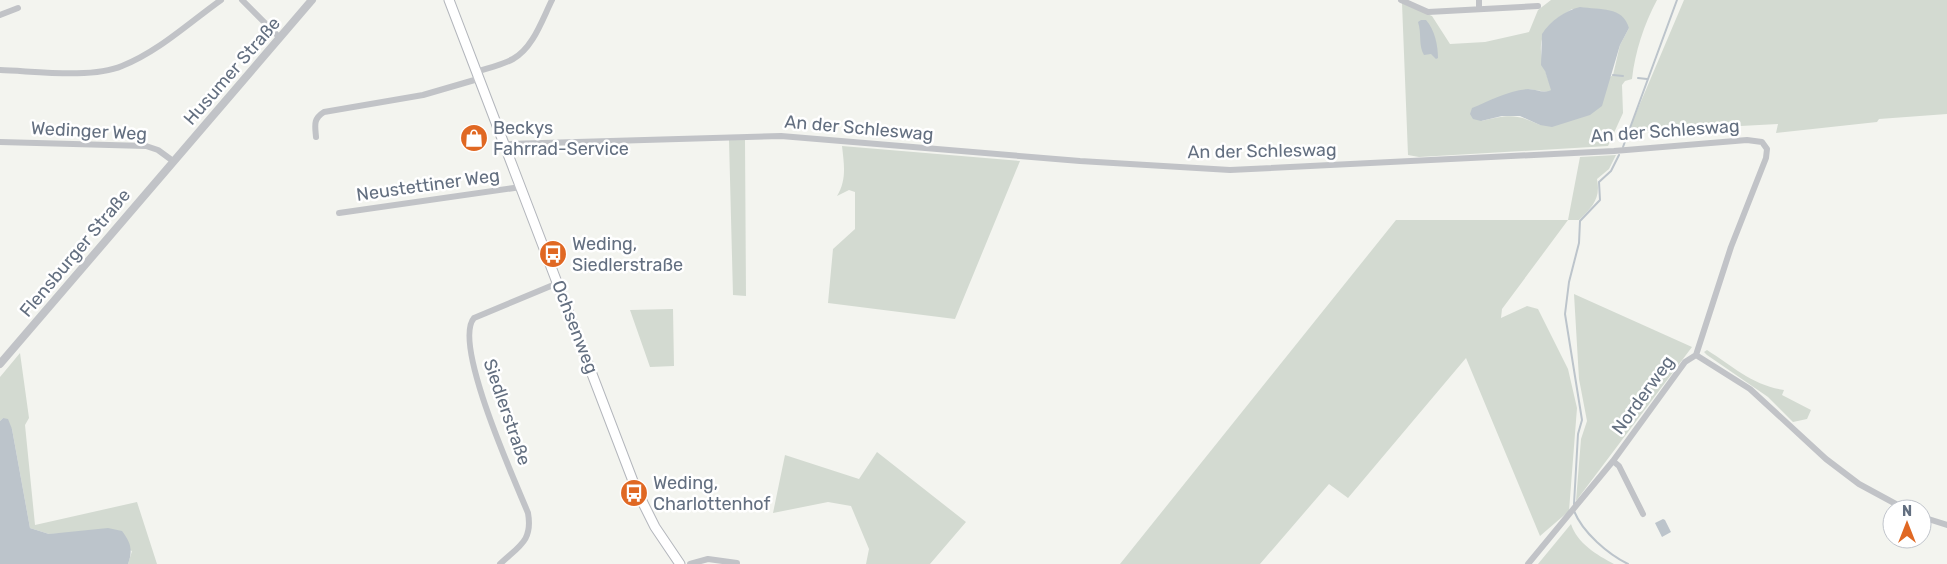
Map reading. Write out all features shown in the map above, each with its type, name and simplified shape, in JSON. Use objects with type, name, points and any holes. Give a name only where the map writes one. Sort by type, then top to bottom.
[{"type":"main road","name":"Ochsenweg","points":[[449,0],[636,489],[655,527],[680,564]]},
{"type":"street","points":[[0,70],[92,73],[121,66],[144,55],[221,0]]},
{"type":"street","points":[[242,0],[280,38]]},
{"type":"street","name":"Husumer Straße","points":[[174,161],[312,0]]},
{"type":"street","points":[[316,137],[314,122],[324,112],[423,95],[477,76],[513,59],[530,44],[552,0]]},
{"type":"street","points":[[1401,0],[1428,12],[1538,6]]},
{"type":"street","points":[[1479,0],[1479,9]]},
{"type":"street","points":[[0,15],[18,8]]},
{"type":"street","name":"An der Schleswag","points":[[505,144],[781,136],[1080,161],[1230,170],[1574,153],[1747,140],[1762,142],[1767,150],[1766,158],[1731,247],[1696,355]]},
{"type":"street","name":"Wedinger Weg","points":[[0,142],[146,146],[158,150],[174,161]]},
{"type":"street","name":"Flensburger Straße","points":[[0,364],[174,161]]},
{"type":"street","name":"Neustettiner Weg","points":[[339,213],[522,187]]},
{"type":"street","name":"Siedlerstraße","points":[[500,564],[525,540],[530,527],[528,513],[481,394],[470,347],[469,328],[474,318],[558,283]]},
{"type":"street","name":"Norderweg","points":[[1528,564],[1613,461],[1685,362],[1696,355],[1750,389],[1826,459],[1860,484],[1887,499]]},
{"type":"street","points":[[1613,461],[1620,466],[1643,514]]},
{"type":"street","points":[[1932,521],[1947,526]]},
{"type":"street","points":[[690,564],[708,559],[737,563]]},
{"type":"shaded area","points":[[1551,0],[1657,0],[1641,38],[1632,79],[1625,81],[1622,85],[1623,113],[1608,146],[1419,157],[1408,155],[1402,3],[1432,16],[1450,44],[1485,42],[1529,32],[1538,10]],"holes":[[[1572,9],[1629,28],[1620,45],[1613,75],[1540,125],[1524,118],[1511,116],[1481,121],[1528,89],[1548,92],[1552,90],[1541,54],[1542,38],[1546,30],[1562,15]]]},
{"type":"shaded area","points":[[1684,0],[1947,0],[1947,114],[1879,119],[1877,122],[1776,133],[1778,124],[1628,132]]},
{"type":"shaded area","points":[[1580,7],[1616,12],[1622,16],[1629,28],[1620,45],[1602,106],[1590,115],[1552,127],[1540,125],[1520,116],[1502,116],[1481,121],[1473,119],[1470,114],[1472,108],[1499,96],[1528,89],[1546,92],[1551,90],[1541,65],[1542,34],[1559,17]]},
{"type":"shaded area","points":[[1426,20],[1434,33],[1438,53],[1438,58],[1436,59],[1431,54],[1424,55],[1422,51],[1418,22]]},
{"type":"shaded area","points":[[729,140],[745,140],[746,296],[733,295]]},
{"type":"shaded area","points":[[842,146],[1020,161],[955,319],[828,303],[833,249],[855,229],[855,192],[849,190],[837,196],[844,178]]},
{"type":"shaded area","points":[[1616,155],[1609,169],[1597,179],[1598,192],[1591,207],[1579,220],[1568,220],[1580,157]]},
{"type":"shaded area","points":[[1396,220],[1568,220],[1502,309],[1501,318],[1527,306],[1538,309],[1568,369],[1577,408],[1569,511],[1540,536],[1466,358],[1348,498],[1329,484],[1260,564],[1120,564]]},
{"type":"shaded area","points":[[1574,294],[1692,347],[1576,501],[1581,439],[1587,421],[1579,379]]},
{"type":"shaded area","points":[[673,309],[674,366],[650,367],[630,310]]},
{"type":"shaded area","points":[[1707,350],[1753,380],[1784,390],[1782,395],[1811,410],[1807,419],[1793,422],[1768,397],[1707,355],[1704,352]]},
{"type":"shaded area","points":[[20,353],[29,418],[25,425],[35,525],[137,502],[157,564],[128,564],[132,551],[77,533],[49,534],[30,528],[12,429],[3,418],[0,421],[0,377]]},
{"type":"shaded area","points":[[3,418],[8,419],[12,429],[30,528],[49,534],[108,528],[122,531],[130,547],[128,564],[0,564],[0,421]]},
{"type":"shaded area","points":[[877,452],[966,522],[930,564],[866,564],[869,549],[851,506],[828,502],[773,513],[785,455],[859,479]]},
{"type":"shaded area","points":[[1663,519],[1671,532],[1662,537],[1655,523]]},
{"type":"shaded area","points":[[1571,524],[1583,543],[1614,564],[1538,564]]},
{"type":"waterway","points":[[1623,147],[1677,0]]},
{"type":"waterway","points":[[1613,75],[1623,76]]},
{"type":"waterway","points":[[1638,78],[1647,79]]},
{"type":"waterway","points":[[1574,504],[1578,434],[1582,420],[1565,314],[1569,282],[1579,243],[1580,221],[1600,200],[1599,182],[1611,171],[1619,155]]},
{"type":"waterway","points":[[1574,511],[1583,527],[1597,542],[1612,555],[1628,564]]},
{"type":"place","name":"Beckys Fahrrad-Service","points":[[474,138]]},
{"type":"place","name":"Weding, Siedlerstraße","points":[[553,254]]},
{"type":"place","name":"Weding, Charlottenhof","points":[[634,493]]}]
